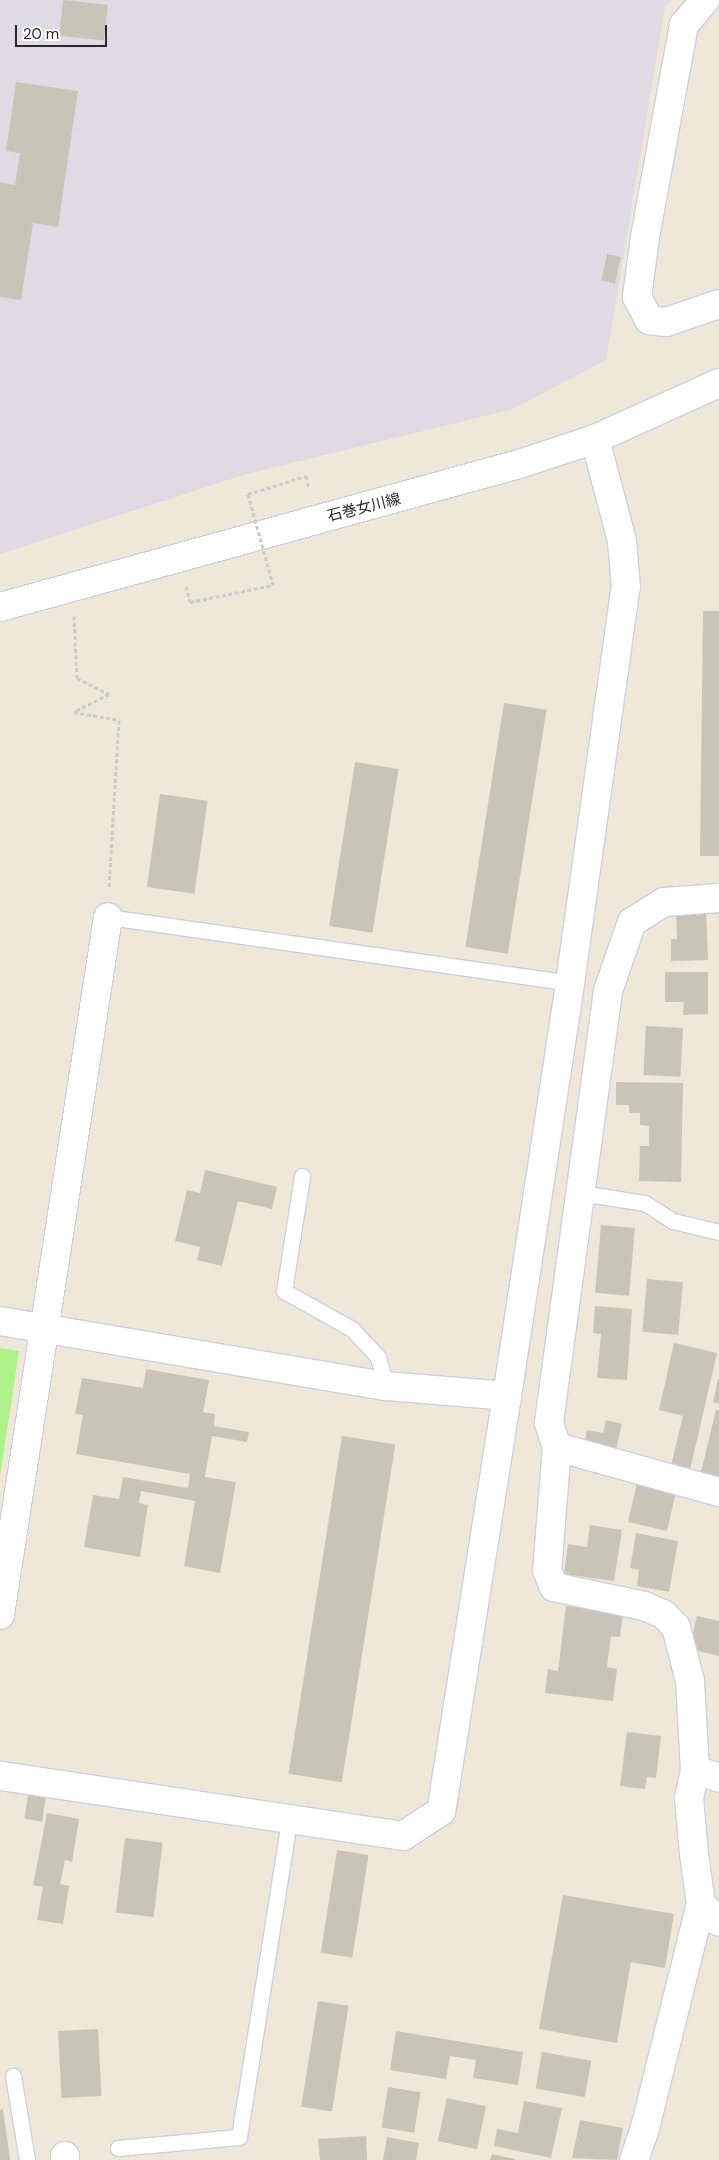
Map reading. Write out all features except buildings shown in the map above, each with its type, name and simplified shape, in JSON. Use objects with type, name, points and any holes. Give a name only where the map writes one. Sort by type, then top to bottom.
[{"type":"street","points":[[705,0],[684,25],[645,237],[637,297],[641,310],[649,320],[666,322],[719,304]]},
{"type":"street","name":"石巻女川線","points":[[0,607],[402,498],[595,439],[719,383]]},
{"type":"street","points":[[0,1776],[289,1821],[403,1836],[441,1811],[570,983],[626,587],[622,540],[595,439]]},
{"type":"street","points":[[634,2160],[646,2128],[710,1913],[689,1798],[707,1774],[690,1681],[676,1627],[663,1614],[644,1606],[554,1587],[547,1570],[556,1447],[549,1423],[608,991],[632,922],[664,902],[719,898]]},
{"type":"street","points":[[0,1615],[108,917]]},
{"type":"street","points":[[570,983],[608,991]]},
{"type":"street","points":[[0,1321],[386,1386],[507,1396]]},
{"type":"street","points":[[556,1447],[719,1492]]},
{"type":"lane","points":[[108,917],[570,983]]},
{"type":"lane","points":[[302,1176],[284,1290],[352,1329],[378,1357],[386,1386]]},
{"type":"lane","points":[[581,1193],[645,1203],[673,1221],[719,1232]]},
{"type":"lane","points":[[118,2148],[239,2137],[289,1821]]},
{"type":"lane","points":[[13,2076],[27,2160]]},
{"type":"path","points":[[185,585],[190,602],[273,585],[248,494],[306,476],[309,489]]},
{"type":"path","points":[[74,616],[77,678],[109,694],[74,712],[119,720],[108,917]]},
{"type":"shaded area","points":[[0,0],[673,0],[665,6],[606,360],[513,409],[243,475],[0,554]]},
{"type":"green space","points":[[0,1348],[19,1351],[0,1477]]}]
